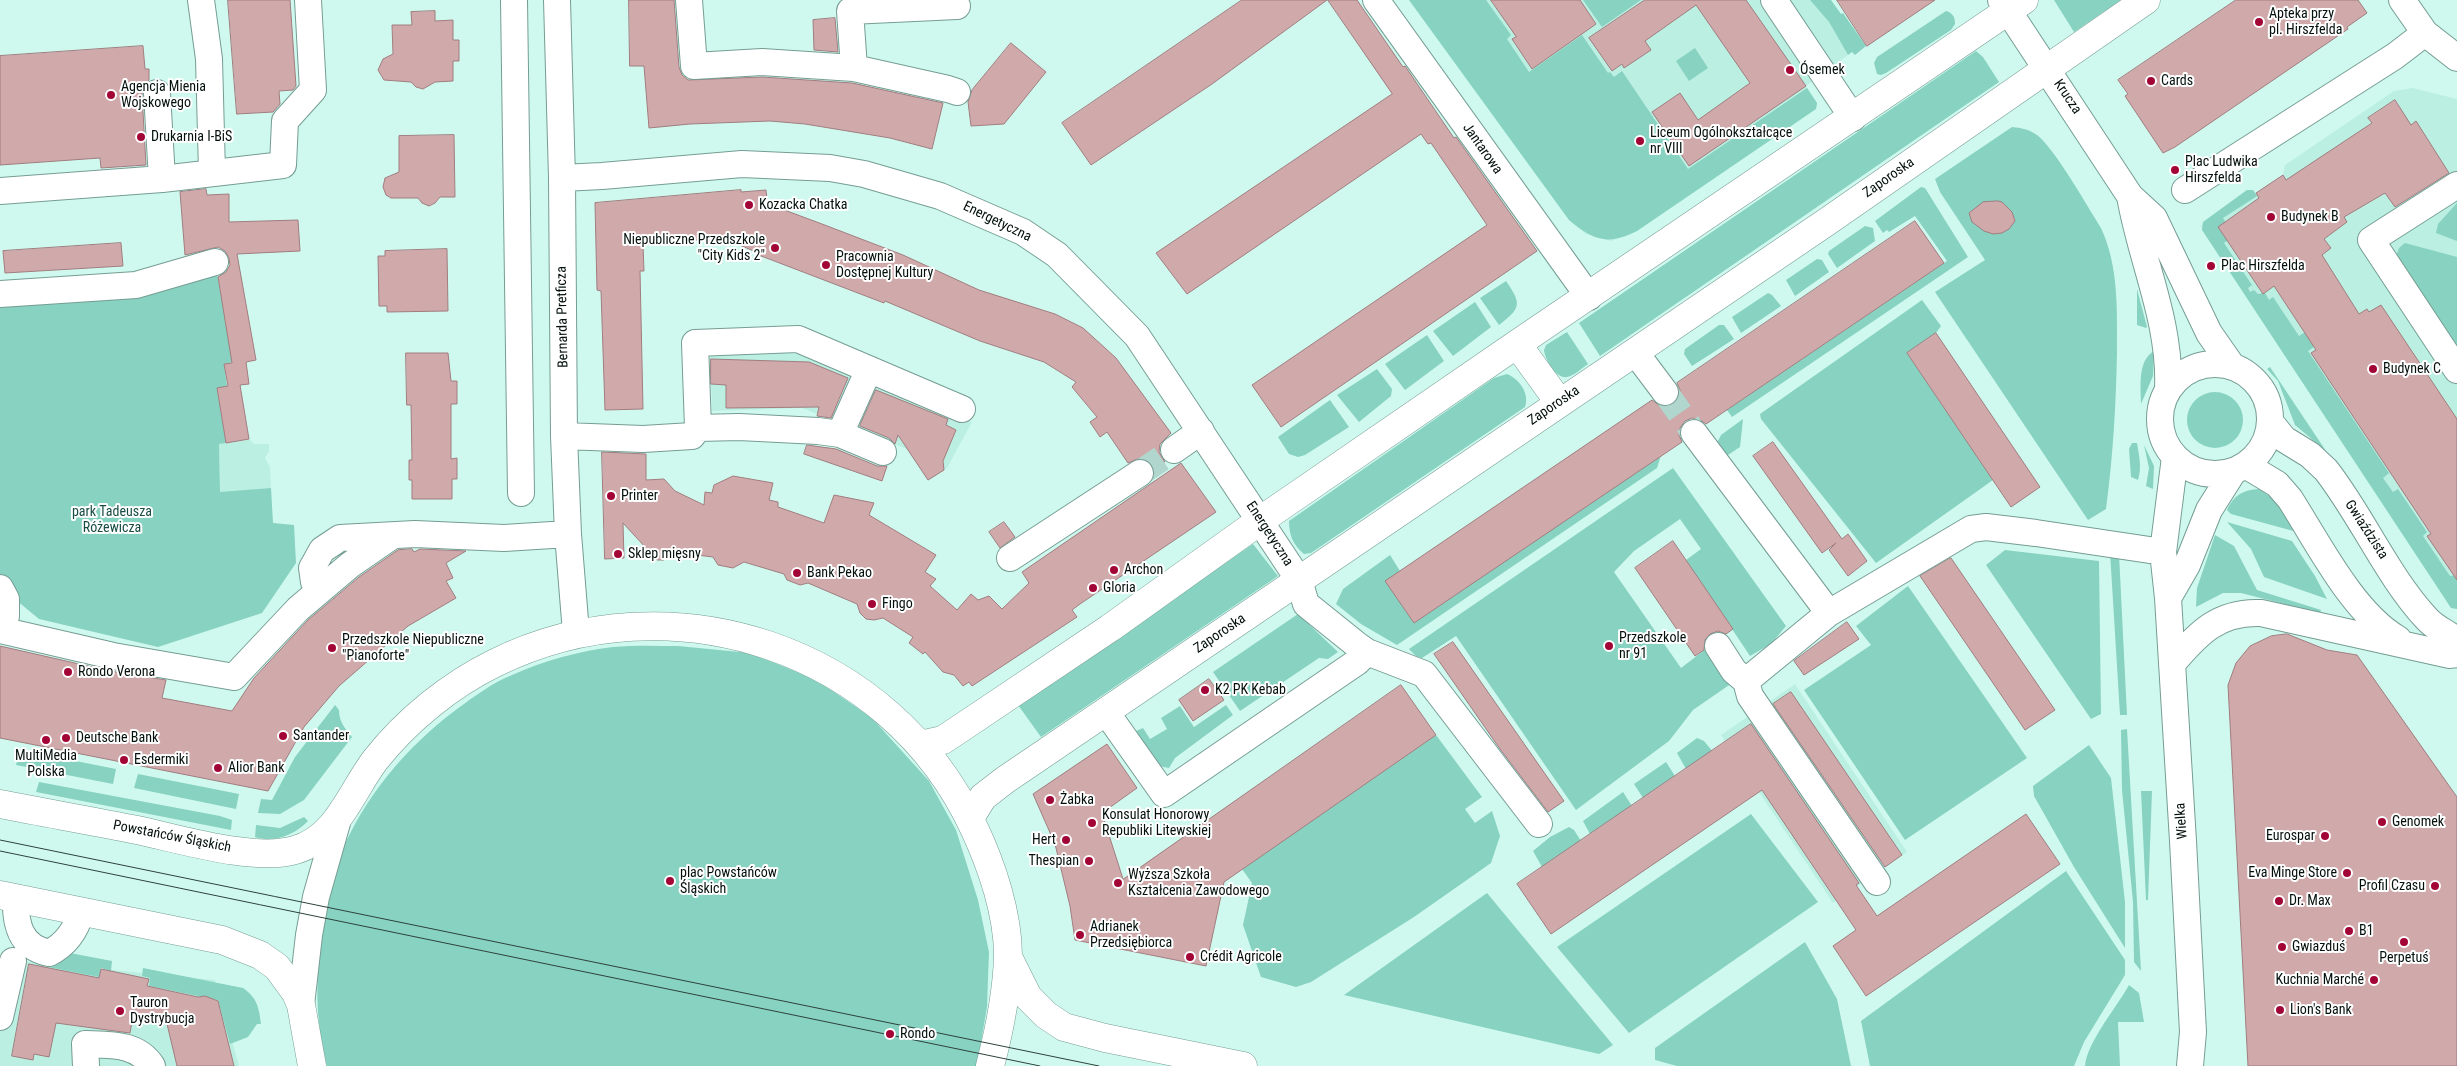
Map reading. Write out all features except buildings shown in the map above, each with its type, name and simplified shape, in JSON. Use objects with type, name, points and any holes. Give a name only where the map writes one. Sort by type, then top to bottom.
[{"type":"main road","name":"Zaporoska","points":[[970,818],[978,803],[991,790],[1837,215],[2146,0]]},
{"type":"main road","points":[[920,745],[943,740],[1110,628],[1261,520],[1517,344],[1853,118],[2011,4]]},
{"type":"main road","points":[[1517,344],[1560,402]]},
{"type":"main road","points":[[337,823],[348,801],[376,759],[402,731],[443,695],[500,660],[530,647],[576,633],[635,625],[663,625],[716,630],[775,646],[833,673],[883,709],[920,745],[950,785],[970,818],[993,876],[1003,916],[1008,957],[997,1039],[990,1066]]},
{"type":"main road","name":"Powstańców Śląskich","points":[[0,804],[222,848],[268,854],[298,850],[312,843],[337,823]]},
{"type":"main road","points":[[8,896],[239,945],[260,955],[277,967],[290,982],[301,1005],[312,1066]]},
{"type":"main road","points":[[1008,957],[1028,997],[1046,1015],[1064,1026],[1105,1038],[1243,1066]]},
{"type":"street","points":[[201,0],[209,59],[212,172]]},
{"type":"street","points":[[0,190],[162,178],[284,165],[285,121],[313,90],[308,0]]},
{"type":"street","points":[[514,0],[521,493]]},
{"type":"street","name":"Bernarda Pretficza","points":[[557,0],[562,178],[564,436],[568,534],[576,633]]},
{"type":"street","points":[[689,0],[694,66],[762,62],[854,68],[948,88],[957,92]]},
{"type":"street","name":"Jantarowa","points":[[1376,0],[1588,297]]},
{"type":"street","points":[[1774,0],[1853,118]]},
{"type":"street","points":[[2402,0],[2425,33],[2457,58]]},
{"type":"street","name":"Krucza","points":[[2011,4],[2047,68],[2130,196],[2154,218],[2209,333],[2232,366]]},
{"type":"street","points":[[854,68],[850,6],[957,6]]},
{"type":"street","points":[[2186,190],[2395,56],[2425,33]]},
{"type":"street","points":[[157,93],[162,178]]},
{"type":"street","name":"Energetyczna","points":[[562,178],[742,164],[796,165],[864,174],[940,196],[1023,232],[1057,254],[1137,336],[1202,431],[1299,580],[1306,604],[1367,652],[1424,674],[1538,824]]},
{"type":"street","points":[[2457,185],[2371,240],[2457,370]]},
{"type":"street","name":"Krucza","points":[[2130,196],[2134,219],[2150,271],[2165,332],[2169,367],[2168,389]]},
{"type":"street","points":[[0,294],[136,285],[215,262]]},
{"type":"street","points":[[564,436],[671,438],[692,436],[698,428],[695,343],[798,339],[962,409]]},
{"type":"street","points":[[1634,352],[1665,392]]},
{"type":"street","points":[[2168,598],[2187,565],[2209,510],[2240,469],[2261,450],[2271,423],[2268,401],[2254,379],[2232,366],[2217,363],[2203,365],[2190,370],[2178,378],[2168,389],[2162,402],[2160,417],[2164,438],[2175,457],[2196,471],[2220,474],[2240,469],[2277,484],[2290,499],[2369,618],[2386,632],[2406,644]]},
{"type":"street","points":[[840,434],[869,369]]},
{"type":"street","name":"Gwiaździsta","points":[[2271,423],[2284,439],[2310,455],[2326,470],[2419,610],[2438,629],[2450,634],[2457,641]]},
{"type":"street","points":[[698,428],[738,427],[840,434],[883,452]]},
{"type":"street","points":[[1174,450],[1202,431]]},
{"type":"street","points":[[1694,433],[1829,613]]},
{"type":"street","name":"Wielka","points":[[2175,457],[2163,552],[2168,598],[2194,1059]]},
{"type":"street","points":[[1010,558],[1140,473]]},
{"type":"street","points":[[1746,682],[1829,613],[1971,529],[1986,527],[2028,532],[2163,552]]},
{"type":"street","points":[[314,582],[312,568],[322,550],[340,538],[445,534],[510,538],[568,534]]},
{"type":"street","points":[[0,588],[6,599],[3,623],[113,656],[234,677],[298,609],[350,565],[392,536]]},
{"type":"street","points":[[2172,664],[2192,640],[2223,617],[2243,612],[2261,613],[2450,655],[2457,654]]},
{"type":"street","points":[[1718,646],[1734,671],[1746,682],[1750,696],[1877,882]]},
{"type":"street","points":[[1106,712],[1164,794],[1357,662],[1367,652]]},
{"type":"street","points":[[301,1005],[316,897],[337,823]]},
{"type":"street","points":[[8,896],[26,943],[36,950],[49,952],[65,943],[77,927],[81,912]]},
{"type":"street","points":[[0,1017],[13,961]]},
{"type":"street","points":[[86,1066],[85,1044],[135,1049],[146,1056],[152,1066]]},
{"type":"shaded area","name":"Liceum Ogólnokształcące nr VIII","points":[[1409,0],[1810,0],[1829,22],[1848,55],[1806,86],[1817,103],[1816,109],[1637,231],[1611,241],[1586,234],[1569,220]]},
{"type":"shaded area","points":[[2413,88],[2457,99],[2457,609],[2291,365],[2201,227],[2203,222],[2247,190],[2253,190],[2256,193],[2283,175],[2285,165],[2394,91]]},
{"type":"shaded area","points":[[710,351],[809,354],[972,422],[947,468],[928,481],[907,449],[802,408],[712,411]]},
{"type":"shaded area","points":[[249,439],[254,444],[269,444],[269,451],[265,458],[270,467],[271,488],[220,493],[219,444]]},
{"type":"shaded area","points":[[1795,684],[1907,852],[1833,903],[1721,735]]},
{"type":"shaded area","points":[[0,959],[215,980],[239,1066],[0,1066]]},
{"type":"green space","points":[[1409,0],[1486,0],[1511,35],[1507,39],[1529,72],[1582,35],[1608,73],[1610,72],[1614,77],[1622,71],[1688,169],[1807,88],[1817,103],[1816,109],[1637,231],[1617,238],[1601,239],[1586,232],[1569,220]]},
{"type":"green space","points":[[1583,0],[1641,0],[1602,27]]},
{"type":"green space","points":[[1810,0],[1831,0],[1841,14],[1843,13],[1866,46],[1855,55],[1852,52],[1848,55],[1829,22]]},
{"type":"green space","points":[[2054,0],[2121,0],[2074,32]]},
{"type":"green space","points":[[1946,11],[1952,14],[1955,19],[1955,24],[1951,30],[1886,73],[1877,74],[1874,63],[1877,57]]},
{"type":"green space","points":[[1695,48],[1708,68],[1689,81],[1676,61]]},
{"type":"green space","points":[[1976,51],[1983,57],[1999,82],[1600,356],[1579,323]]},
{"type":"green space","points":[[2012,127],[2031,131],[2053,152],[2101,228],[2107,243],[2114,273],[2117,320],[2116,392],[2106,509],[2088,520],[1935,292],[1985,260],[1940,192],[1935,179]]},
{"type":"green space","points":[[1921,187],[1925,188],[1968,257],[1732,417],[1727,410],[1947,261],[1915,216],[1889,232],[1887,230],[1883,233],[1875,221]]},
{"type":"green space","points":[[2247,190],[2253,190],[2257,196],[2223,218],[2234,236],[2224,243],[2252,285],[2248,288],[2250,292],[2254,290],[2258,294],[2265,293],[2269,300],[2273,297],[2299,336],[2325,319],[2334,333],[2308,351],[2389,473],[2383,478],[2393,492],[2398,489],[2427,532],[2423,536],[2450,576],[2457,575],[2457,609],[2451,608],[2202,230],[2203,222]]},
{"type":"green space","points":[[2457,203],[2457,241],[2436,233],[2438,224]]},
{"type":"green space","points":[[1865,226],[1873,228],[1875,241],[1837,268],[1828,254],[1829,251]]},
{"type":"green space","points":[[2405,243],[2457,257],[2457,352],[2396,256],[2399,248]]},
{"type":"green space","points":[[1817,259],[1822,260],[1829,272],[1795,296],[1786,280]]},
{"type":"green space","name":"park Tadeusza Różewicza","points":[[216,268],[233,362],[224,364],[227,386],[217,389],[226,443],[219,444],[220,492],[271,488],[273,523],[294,525],[296,563],[262,613],[158,647],[39,619],[16,600],[0,576],[0,303]]},
{"type":"green space","points":[[1506,281],[1515,295],[1517,305],[1512,314],[1499,325],[1480,298]]},
{"type":"green space","points":[[2137,289],[2147,327],[2146,328],[2137,325]]},
{"type":"green space","points":[[1768,293],[1781,306],[1741,333],[1732,317]]},
{"type":"green space","points":[[1922,300],[1941,326],[1936,333],[1907,353],[1993,480],[1876,563],[1761,419],[1760,414]]},
{"type":"green space","points":[[1475,302],[1491,327],[1453,356],[1433,331]]},
{"type":"green space","points":[[1719,325],[1724,325],[1734,339],[1692,366],[1684,354],[1685,349]]},
{"type":"green space","points":[[1567,332],[1588,364],[1575,374],[1563,377],[1555,372],[1546,358],[1544,350],[1546,345]]},
{"type":"green space","points":[[1427,335],[1444,361],[1405,390],[1385,364]]},
{"type":"green space","points":[[2154,351],[2153,376],[2141,404],[2142,368],[2149,355]]},
{"type":"green space","points":[[2270,367],[2326,451],[2295,425],[2278,381],[2267,369]]},
{"type":"green space","points":[[1377,369],[1392,389],[1391,396],[1359,422],[1337,395]]},
{"type":"green space","points":[[1507,374],[1516,379],[1525,392],[1525,407],[1311,553],[1304,554],[1297,547],[1291,535],[1289,521],[1494,378]]},
{"type":"green space","points":[[2215,392],[2226,394],[2235,400],[2241,409],[2243,420],[2241,431],[2235,440],[2226,446],[2215,448],[2204,446],[2195,440],[2189,431],[2187,420],[2189,409],[2195,400],[2204,394]]},
{"type":"green space","points":[[1330,400],[1349,427],[1305,455],[1298,457],[1289,454],[1278,437]]},
{"type":"green space","points":[[1743,419],[1740,447],[1725,457],[1717,443],[1721,435]]},
{"type":"green space","points":[[2132,443],[2137,443],[2139,452],[2138,480],[2131,477],[2129,449]]},
{"type":"green space","points":[[2144,445],[2154,466],[2153,489],[2146,486],[2149,468]]},
{"type":"green space","points":[[1661,455],[1657,468],[1397,645],[1361,624],[1336,604],[1343,589],[1390,555],[1400,571],[1386,582],[1414,623]]},
{"type":"green space","name":"Przedszkole nr 91","points":[[1673,468],[1786,626],[1771,644],[1750,656],[1686,560],[1701,549],[1680,519],[1634,551],[1614,572],[1681,668],[1711,645],[1735,681],[1693,710],[1669,741],[1576,810],[1456,636],[1422,658],[1416,656],[1409,649]]},
{"type":"green space","points":[[2259,489],[2278,502],[2297,532],[2231,514],[2227,510],[2240,494]]},
{"type":"green space","points":[[2227,522],[2292,541],[2315,576],[2327,599],[2264,577],[2251,549]]},
{"type":"green space","points":[[2215,535],[2234,546],[2257,590],[2321,610],[2320,613],[2241,593],[2223,593],[2196,607],[2197,588]]},
{"type":"green space","points":[[1253,544],[1278,576],[1041,737],[1018,705]]},
{"type":"green space","points":[[2005,550],[2099,561],[2101,714],[2091,719],[1986,565]]},
{"type":"green space","points":[[2110,552],[2119,554],[2127,715],[2120,715]]},
{"type":"green space","points":[[1908,586],[2027,758],[1905,840],[1804,690],[1871,645],[1856,626]]},
{"type":"green space","points":[[1298,614],[1338,652],[1328,659],[1319,658],[1240,711],[1213,672]]},
{"type":"green space","name":"plac Powstańców Śląskich","points":[[621,646],[678,646],[750,653],[815,679],[871,717],[929,781],[956,830],[978,900],[989,952],[987,1007],[977,1066],[327,1066],[318,1015],[318,982],[320,949],[327,903],[336,867],[349,836],[360,815],[388,775],[420,740],[438,724],[477,695],[505,678],[549,661],[587,651]]},
{"type":"green space","points":[[335,705],[339,710],[343,725],[352,737],[304,800],[280,814],[258,813],[261,799],[272,800],[295,757]]},
{"type":"green space","points":[[1226,705],[1233,715],[1175,758],[1169,768],[1158,766],[1136,731],[1143,728],[1150,739],[1167,729],[1161,718],[1180,706],[1194,727]]},
{"type":"green space","points":[[2127,729],[2141,971],[2134,962],[2133,902],[2122,790],[2121,730]]},
{"type":"green space","points":[[1436,735],[1482,797],[1465,809],[1475,823],[1492,811],[1500,836],[1491,863],[1414,917],[1311,982],[1296,987],[1261,977],[1243,925],[1252,883],[1242,869]]},
{"type":"green space","points":[[1697,738],[1704,741],[1713,752],[1686,769],[1677,753]]},
{"type":"green space","points":[[2089,745],[2111,778],[2125,902],[2125,948],[2074,867],[2034,796],[2033,786]]},
{"type":"green space","points":[[20,750],[116,769],[113,784],[16,765]]},
{"type":"green space","points":[[1666,762],[1675,776],[1643,798],[1634,784]]},
{"type":"green space","points":[[138,774],[239,794],[236,809],[134,788]]},
{"type":"green space","points":[[39,782],[220,816],[232,820],[231,830],[36,792]]},
{"type":"green space","points":[[2141,791],[2152,791],[2148,900],[2146,900]]},
{"type":"green space","points":[[1623,792],[1632,806],[1590,834],[1583,821]]},
{"type":"green space","points":[[1751,814],[1818,902],[1629,1033],[1557,947]]},
{"type":"green space","points":[[304,817],[308,821],[291,834],[269,839],[255,837],[256,825],[280,828]]},
{"type":"green space","points":[[1569,827],[1574,830],[1581,841],[1542,867],[1533,851],[1550,837]]},
{"type":"green space","points":[[2066,871],[2125,960],[2125,975],[2084,1042],[2074,1066],[1870,1066],[1861,1021]]},
{"type":"green space","points":[[1487,893],[1613,1045],[1599,1054],[1344,995]]},
{"type":"green space","points":[[1805,942],[1837,999],[1851,1066],[1677,1066],[1655,1060],[1655,1048]]},
{"type":"green space","points":[[70,953],[112,961],[111,971],[101,968],[99,977],[48,967]]},
{"type":"green space","points":[[143,968],[243,988],[256,1003],[261,1024],[257,1024],[248,1037],[230,1044],[218,1000],[149,986],[150,978],[142,976]]},
{"type":"green space","points":[[2129,985],[2139,993],[2144,1022],[2118,1022],[2120,1066],[2085,1066],[2091,1046]]},
{"type":"tunnel","points":[[1665,392],[1694,433]]},
{"type":"tunnel","points":[[1140,473],[1174,450]]},
{"type":"tram line","points":[[0,840],[1099,1066]]},
{"type":"tram line","points":[[0,851],[1040,1066]]},
{"type":"place","name":"Apteka przy pl. Hirszfelda","points":[[2259,22]]},
{"type":"place","name":"Ósemek","points":[[1790,70]]},
{"type":"place","name":"Cards","points":[[2151,81]]},
{"type":"place","name":"Agencja Mienia Wojskowego","points":[[111,95]]},
{"type":"place","name":"Drukarnia I-BiS","points":[[141,137]]},
{"type":"place","name":"Liceum Ogólnokształcące nr VIII","points":[[1640,141]]},
{"type":"place","name":"Plac Ludwika Hirszfelda","points":[[2175,170]]},
{"type":"place","name":"Kozacka Chatka","points":[[749,205]]},
{"type":"place","name":"Budynek B","points":[[2271,217]]},
{"type":"place","name":"Niepubliczne Przedszkole \"City Kids 2\"","points":[[775,248]]},
{"type":"place","name":"Pracownia Dostępnej Kultury","points":[[826,265]]},
{"type":"place","name":"Plac Hirszfelda","points":[[2211,266]]},
{"type":"place","name":"Budynek C","points":[[2373,369]]},
{"type":"place","name":"Printer","points":[[611,496]]},
{"type":"place","name":"Sklep mięsny","points":[[618,554]]},
{"type":"place","name":"Archon","points":[[1114,570]]},
{"type":"place","name":"Bank Pekao","points":[[797,573]]},
{"type":"place","name":"Gloria","points":[[1093,588]]},
{"type":"place","name":"Fingo","points":[[872,604]]},
{"type":"place","name":"Przedszkole nr 91","points":[[1609,646]]},
{"type":"place","name":"Przedszkole Niepubliczne \"Pianoforte\"","points":[[332,648]]},
{"type":"place","name":"Rondo Verona","points":[[68,672]]},
{"type":"place","name":"K2 PK Kebab","points":[[1205,690]]},
{"type":"place","name":"Santander","points":[[283,736]]},
{"type":"place","name":"Deutsche Bank","points":[[66,738]]},
{"type":"place","name":"MultiMedia Polska","points":[[46,740]]},
{"type":"place","name":"Esdermiki","points":[[124,760]]},
{"type":"place","name":"Alior Bank","points":[[218,768]]},
{"type":"place","name":"Żabka","points":[[1050,800]]},
{"type":"place","name":"Genomek","points":[[2382,822]]},
{"type":"place","name":"Konsulat Honorowy Republiki Litewskiej","points":[[1092,823]]},
{"type":"place","name":"Eurospar","points":[[2325,836]]},
{"type":"place","name":"Hert","points":[[1066,840]]},
{"type":"place","name":"Thespian","points":[[1089,861]]},
{"type":"place","name":"Eva Minge Store","points":[[2347,873]]},
{"type":"place","name":"plac Powstańców Śląskich","points":[[670,881]]},
{"type":"place","name":"Wyższa Szkoła Kształcenia Zawodowego","points":[[1118,883]]},
{"type":"place","name":"Profil Czasu","points":[[2435,886]]},
{"type":"place","name":"Dr. Max","points":[[2279,901]]},
{"type":"place","name":"B1","points":[[2349,931]]},
{"type":"place","name":"Adrianek Przedsiębiorca","points":[[1080,935]]},
{"type":"place","name":"Perpetuś","points":[[2404,942]]},
{"type":"place","name":"Gwiazduś","points":[[2282,947]]},
{"type":"place","name":"Crédit Agricole","points":[[1190,957]]},
{"type":"place","name":"Kuchnia Marché","points":[[2374,980]]},
{"type":"place","name":"Lion's Bank","points":[[2280,1010]]},
{"type":"place","name":"Tauron Dystrybucja","points":[[120,1011]]},
{"type":"place","name":"Rondo","points":[[890,1034]]}]
